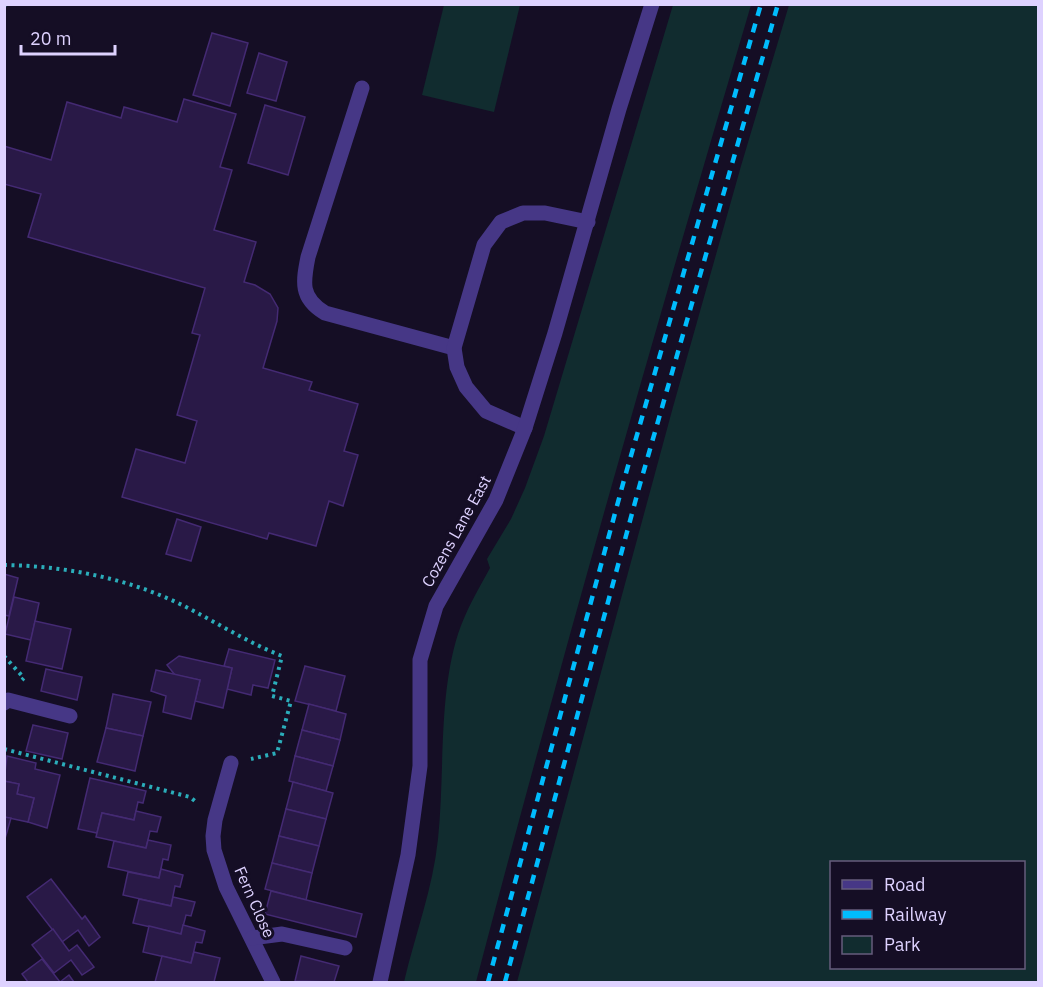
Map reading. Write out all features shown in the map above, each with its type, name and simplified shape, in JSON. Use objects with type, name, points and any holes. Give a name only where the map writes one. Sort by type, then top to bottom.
[{"type":"street","name":"Cozens Lane East","points":[[380,982],[408,855],[420,766],[420,660],[436,606],[496,500],[525,428],[652,4]]},
{"type":"street","points":[[362,88],[308,256],[304,288],[314,307],[325,313],[454,348]]},
{"type":"street","points":[[525,428],[486,411],[466,387],[457,367],[454,348],[484,245],[501,222],[523,213],[545,213],[588,222]]},
{"type":"street","points":[[6,701],[70,716]]},
{"type":"street","name":"Fern Close","points":[[231,764],[215,820],[213,836],[226,887],[273,982]]},
{"type":"street","points":[[252,938],[282,934],[345,948]]},
{"type":"path","points":[[4,565],[73,571],[125,584],[186,607],[260,648],[282,656],[272,696],[291,701],[277,753],[231,764]]},
{"type":"path","points":[[4,749],[190,797],[215,820]]},
{"type":"green space","points":[[444,5],[520,5],[494,112],[422,95]]},
{"type":"green space","points":[[673,5],[751,5],[610,492],[476,982],[404,982],[436,857],[447,683],[458,634],[468,608],[490,568],[487,559],[511,519],[525,488],[544,436]]},
{"type":"green space","points":[[789,5],[1038,5],[1038,982],[517,982],[673,407]]},
{"type":"building","points":[[212,33],[248,43],[230,106],[193,95]]},
{"type":"building","points":[[259,53],[287,62],[276,101],[247,93]]},
{"type":"building","points":[[184,99],[236,114],[220,167],[232,170],[214,230],[256,242],[244,282],[255,285],[270,294],[278,308],[277,321],[263,368],[312,382],[309,390],[358,404],[344,451],[358,455],[343,506],[329,501],[316,546],[269,533],[267,539],[122,497],[136,449],[185,463],[197,421],[177,415],[200,335],[192,333],[205,288],[28,237],[41,194],[4,184],[4,146],[51,160],[67,102],[121,118],[124,107],[177,122]]},
{"type":"building","points":[[265,105],[305,117],[288,175],[248,163]]},
{"type":"building","points":[[177,519],[201,527],[191,561],[166,554]]},
{"type":"building","points":[[4,574],[18,578],[9,616],[4,615]]},
{"type":"building","points":[[14,597],[39,603],[31,640],[5,634]]},
{"type":"building","points":[[35,621],[71,629],[62,669],[26,661]]},
{"type":"building","points":[[229,649],[275,660],[268,688],[253,685],[251,695],[227,689],[232,668],[224,666]]},
{"type":"building","points":[[179,656],[232,668],[223,708],[195,701],[200,680],[175,675],[167,665]]},
{"type":"building","points":[[305,666],[345,676],[336,711],[295,701]]},
{"type":"building","points":[[46,669],[82,677],[77,700],[41,691]]},
{"type":"building","points":[[156,670],[200,680],[191,719],[163,712],[166,696],[151,691]]},
{"type":"building","points":[[113,694],[151,702],[143,736],[106,728]]},
{"type":"building","points":[[309,704],[346,714],[340,740],[302,730]]},
{"type":"building","points":[[33,725],[68,733],[62,759],[26,751]]},
{"type":"building","points":[[106,728],[143,736],[135,771],[97,762]]},
{"type":"building","points":[[302,730],[340,740],[333,766],[295,756]]},
{"type":"building","points":[[7,756],[36,763],[35,769],[60,775],[47,828],[28,822],[34,798],[17,794],[19,784],[4,781]]},
{"type":"building","points":[[295,756],[333,766],[326,791],[289,781]]},
{"type":"building","points":[[90,778],[146,791],[143,803],[138,802],[134,820],[102,813],[97,833],[78,829]]},
{"type":"building","points":[[4,781],[19,784],[17,794],[34,798],[28,822],[4,817]]},
{"type":"building","points":[[293,782],[333,793],[326,819],[286,809]]},
{"type":"building","points":[[286,809],[326,819],[319,846],[279,836]]},
{"type":"building","points":[[136,811],[161,817],[157,832],[150,831],[146,848],[96,837],[102,813],[134,820]]},
{"type":"building","points":[[4,817],[11,818],[4,842]]},
{"type":"building","points":[[279,836],[319,846],[312,873],[272,863]]},
{"type":"building","points":[[148,840],[171,845],[168,860],[163,859],[159,878],[108,867],[114,841],[146,848]]},
{"type":"building","points":[[272,863],[312,873],[306,900],[265,889]]},
{"type":"building","points":[[161,869],[183,875],[180,887],[175,886],[171,906],[123,895],[128,872],[159,878]]},
{"type":"building","points":[[51,879],[82,919],[85,916],[100,937],[89,946],[78,930],[62,942],[27,897]]},
{"type":"building","points":[[271,891],[362,914],[356,937],[265,914]]},
{"type":"building","points":[[173,897],[195,902],[191,916],[186,915],[181,934],[133,923],[139,899],[171,906]]},
{"type":"building","points":[[183,925],[205,931],[202,943],[196,942],[191,963],[143,952],[149,926],[181,934]]},
{"type":"building","points":[[53,929],[69,951],[77,945],[94,967],[82,975],[71,960],[54,973],[32,945]]},
{"type":"building","points":[[194,952],[220,958],[214,982],[155,982],[162,956],[191,963]]},
{"type":"building","points":[[301,956],[339,966],[334,982],[295,981]]},
{"type":"building","points":[[42,959],[60,982],[28,982],[22,974]]},
{"type":"building","points":[[69,975],[74,982],[60,982]]},
{"type":"railway","points":[[488,982],[624,480],[761,4]]},
{"type":"railway","points":[[505,982],[640,484],[778,4]]}]
